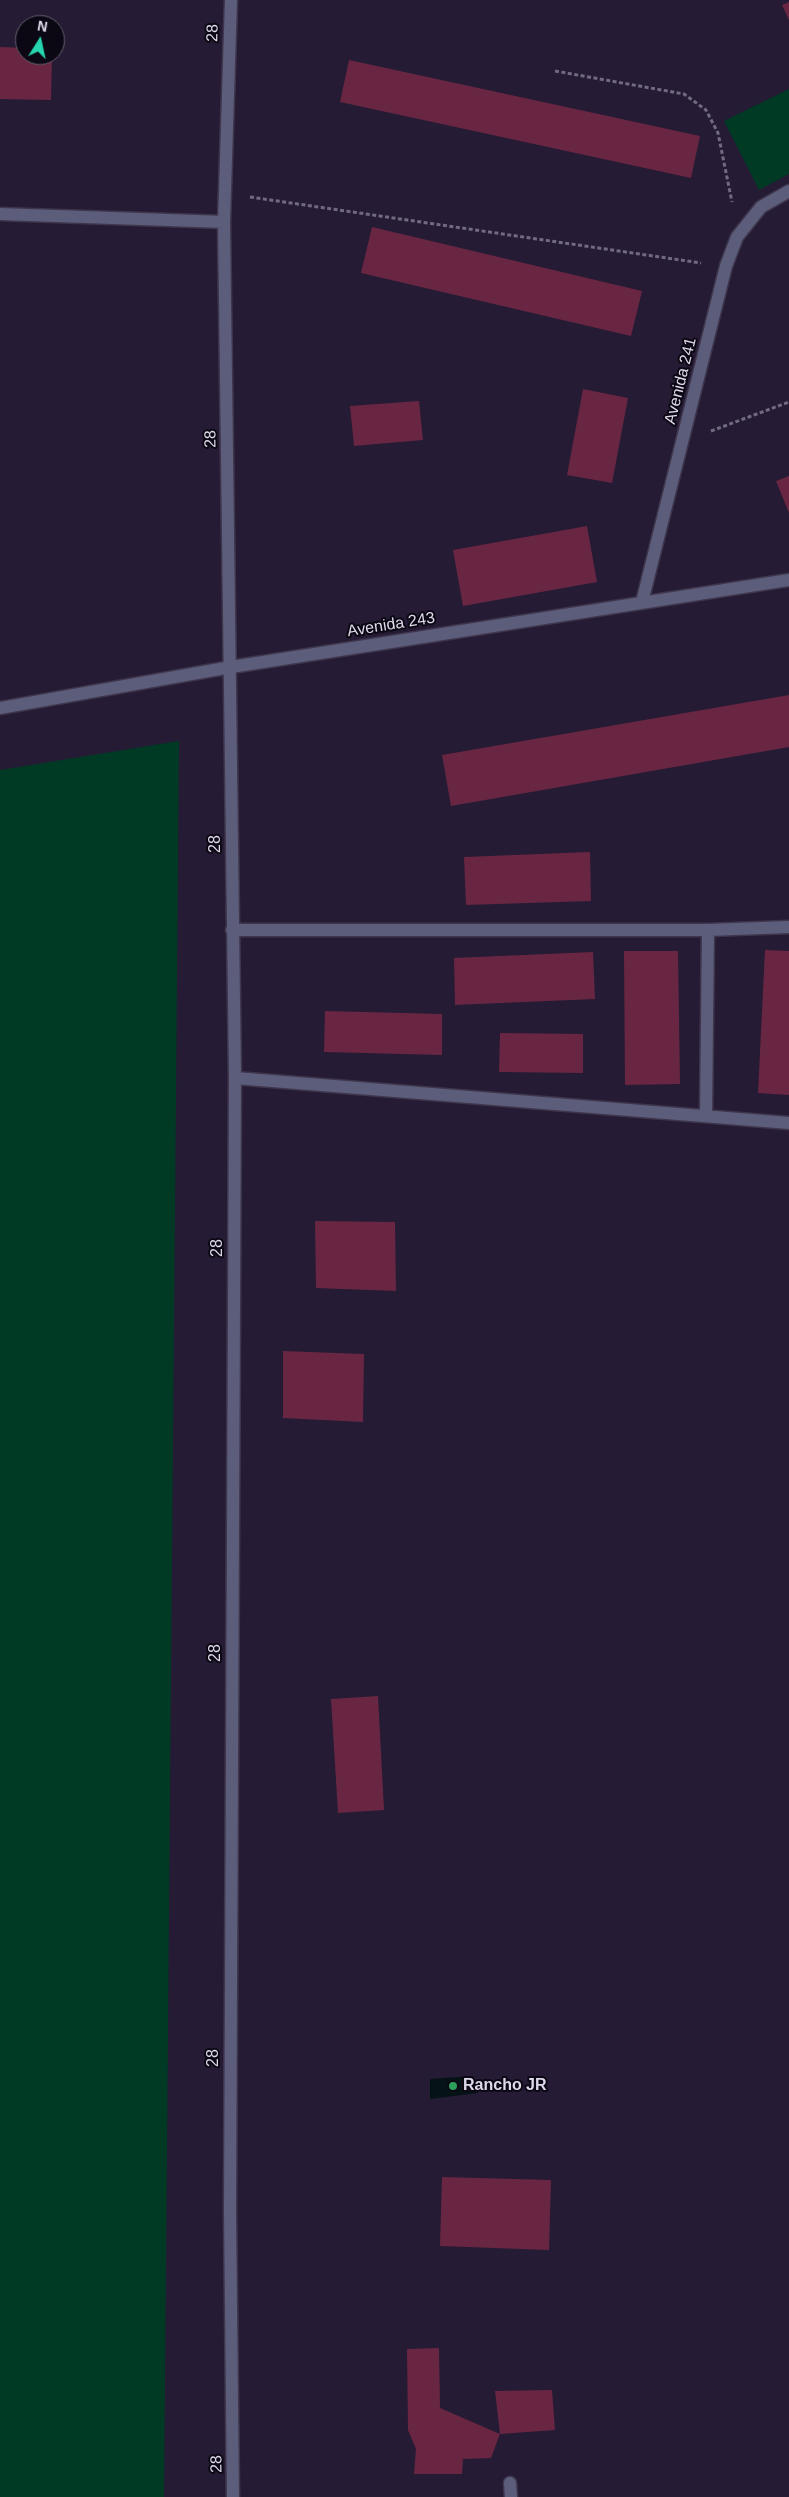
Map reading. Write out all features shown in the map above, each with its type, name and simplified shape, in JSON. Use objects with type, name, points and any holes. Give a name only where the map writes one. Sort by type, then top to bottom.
[{"type":"street","name":"28","points":[[230,0],[224,222],[235,1078],[230,2201],[233,2497]]},
{"type":"street","name":"Avenida 241","points":[[642,602],[726,266],[737,237],[761,207],[789,191]]},
{"type":"street","points":[[0,214],[224,222]]},
{"type":"street","name":"Avenida 243","points":[[0,708],[231,667],[789,580]]},
{"type":"street","points":[[232,930],[708,930],[789,927]]},
{"type":"street","points":[[706,1114],[708,930]]},
{"type":"street","points":[[235,1078],[789,1122]]},
{"type":"street","points":[[510,2483],[511,2497]]},
{"type":"path","points":[[555,71],[684,94],[706,110],[718,133],[737,237]]},
{"type":"path","points":[[226,193],[726,266]]},
{"type":"path","points":[[683,442],[789,402]]},
{"type":"green space","points":[[789,89],[789,174],[759,190],[724,121]]},
{"type":"green space","points":[[179,741],[164,2497],[0,2497],[0,770]]},
{"type":"shaded area","name":"Rancho JR","points":[[473,2076],[478,2093],[430,2099],[430,2079]]},
{"type":"building","points":[[789,2],[789,20],[782,5]]},
{"type":"building","points":[[0,47],[15,48],[15,65],[52,65],[51,100],[0,99]]},
{"type":"building","points":[[349,60],[700,136],[691,178],[340,102]]},
{"type":"building","points":[[372,227],[642,291],[631,336],[361,273]]},
{"type":"building","points":[[583,389],[628,398],[612,483],[567,475]]},
{"type":"building","points":[[419,401],[423,440],[354,446],[350,406]]},
{"type":"building","points":[[789,476],[789,513],[776,481]]},
{"type":"building","points":[[587,526],[597,582],[463,606],[453,550]]},
{"type":"building","points":[[789,695],[789,747],[451,806],[442,755]]},
{"type":"building","points":[[590,852],[591,901],[466,905],[464,857]]},
{"type":"building","points":[[765,950],[789,951],[789,1095],[758,1093]]},
{"type":"building","points":[[624,951],[678,951],[680,1084],[625,1085]]},
{"type":"building","points":[[593,952],[595,999],[455,1005],[454,958]]},
{"type":"building","points":[[325,1011],[442,1014],[442,1055],[324,1052]]},
{"type":"building","points":[[500,1033],[583,1034],[583,1073],[499,1072]]},
{"type":"building","points":[[315,1221],[395,1222],[396,1291],[316,1288]]},
{"type":"building","points":[[283,1351],[364,1354],[363,1422],[283,1418]]},
{"type":"building","points":[[378,1696],[384,1810],[338,1813],[331,1699]]},
{"type":"building","points":[[442,2177],[551,2180],[549,2250],[440,2246]]},
{"type":"building","points":[[439,2348],[440,2408],[500,2434],[491,2458],[463,2459],[462,2474],[414,2474],[416,2449],[408,2430],[407,2349]]},
{"type":"building","points":[[552,2390],[555,2430],[500,2434],[495,2391]]},
{"type":"place","name":"Rancho JR","points":[[453,2086]]}]
